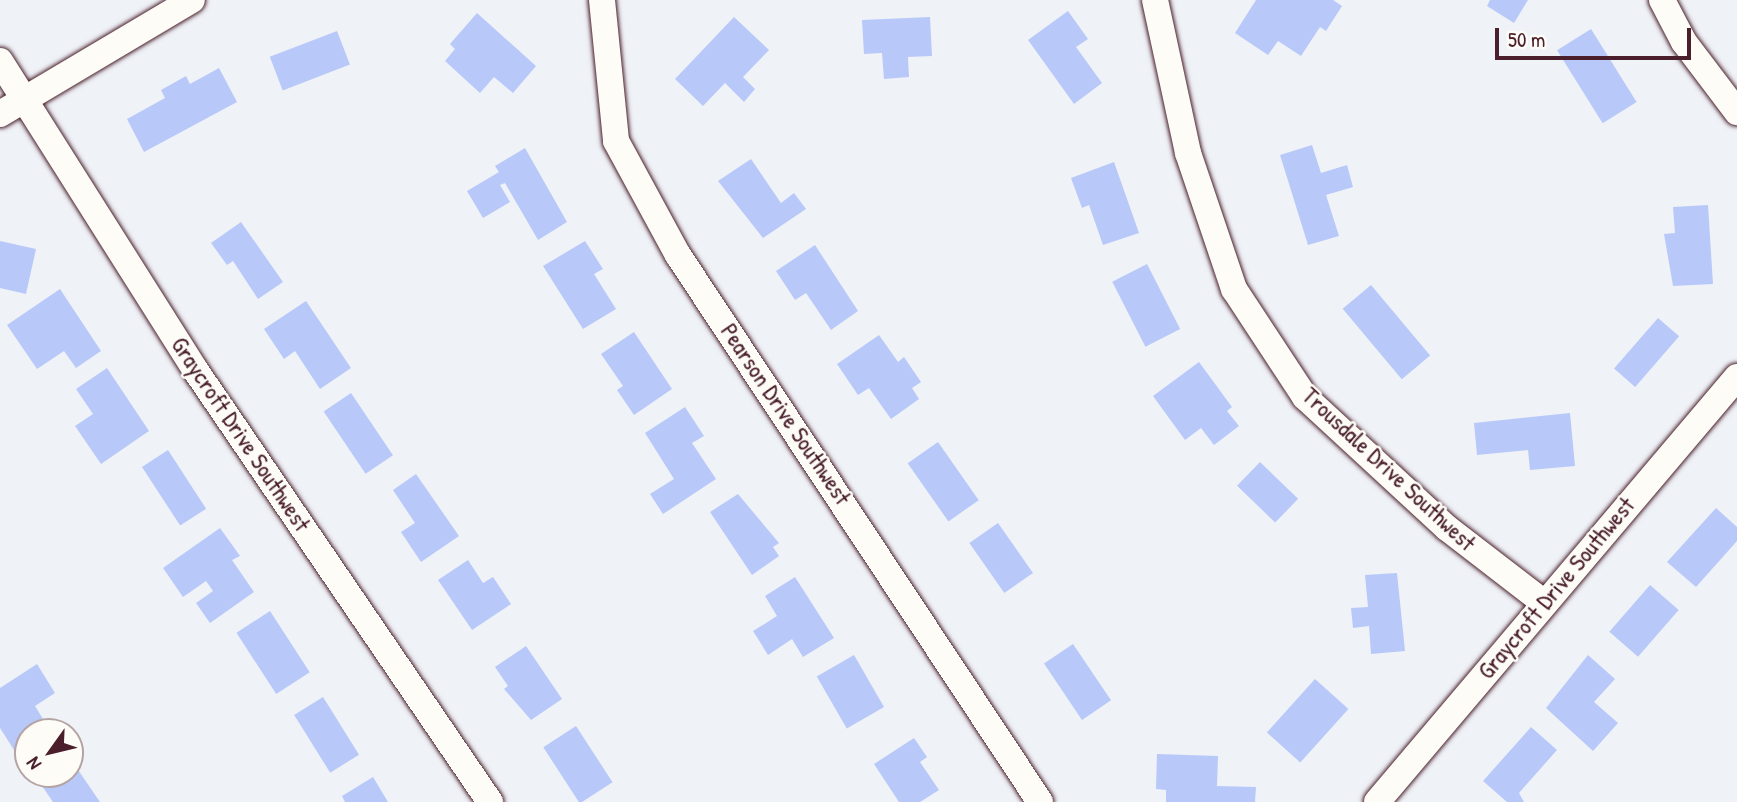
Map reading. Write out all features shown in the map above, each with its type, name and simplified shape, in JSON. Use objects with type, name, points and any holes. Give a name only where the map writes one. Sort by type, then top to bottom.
[{"type":"street","points":[[0,114],[192,0]]},
{"type":"street","name":"Pearson Drive Southwest","points":[[602,0],[616,141],[678,255],[1040,802]]},
{"type":"street","name":"Trousdale Drive Southwest","points":[[1155,0],[1188,153],[1234,289],[1306,397],[1447,528],[1543,602]]},
{"type":"street","points":[[1662,0],[1684,42],[1737,112]]},
{"type":"street","name":"Graycroft Drive Southwest","points":[[0,61],[196,371],[490,802]]},
{"type":"street","name":"Graycroft Drive Southwest","points":[[1377,802],[1543,602],[1737,377]]},
{"type":"building","points":[[1256,0],[1333,0],[1342,6],[1326,31],[1320,27],[1301,56],[1278,41],[1268,55],[1235,33]]},
{"type":"building","points":[[1490,0],[1528,0],[1514,23],[1487,6]]},
{"type":"building","points":[[1068,11],[1088,39],[1076,47],[1102,83],[1074,104],[1028,40]]},
{"type":"building","points":[[477,13],[536,66],[513,93],[494,77],[480,93],[445,61],[455,49],[450,44]]},
{"type":"building","points":[[734,17],[769,50],[743,77],[755,89],[744,102],[725,83],[703,106],[675,79]]},
{"type":"building","points":[[930,17],[932,56],[908,57],[909,77],[884,79],[882,53],[864,54],[862,20]]},
{"type":"building","points":[[1591,29],[1637,102],[1603,123],[1557,50]]},
{"type":"building","points":[[337,31],[350,65],[283,90],[270,57]]},
{"type":"building","points":[[219,68],[237,102],[144,152],[127,119],[165,98],[161,90],[186,76],[190,84]]},
{"type":"building","points":[[1312,145],[1321,173],[1347,165],[1353,187],[1326,195],[1339,236],[1308,245],[1280,155]]},
{"type":"building","points":[[525,148],[567,222],[538,240],[505,183],[500,185],[510,202],[483,218],[467,191],[499,172],[495,166]]},
{"type":"building","points":[[751,159],[781,203],[794,193],[806,209],[763,238],[718,181]]},
{"type":"building","points":[[1114,162],[1139,233],[1103,245],[1089,205],[1082,208],[1071,178]]},
{"type":"building","points":[[1708,205],[1713,284],[1673,286],[1664,234],[1675,233],[1673,207]]},
{"type":"building","points":[[241,222],[283,282],[258,299],[233,261],[227,265],[211,243]]},
{"type":"building","points":[[0,241],[36,249],[26,294],[0,288]]},
{"type":"building","points":[[585,241],[603,269],[594,274],[616,309],[583,329],[543,266]]},
{"type":"building","points":[[815,245],[858,311],[831,330],[806,293],[795,300],[776,271]]},
{"type":"building","points":[[1147,264],[1180,329],[1145,347],[1112,282]]},
{"type":"building","points":[[1371,285],[1430,355],[1402,379],[1343,309]]},
{"type":"building","points":[[60,289],[101,351],[76,368],[64,351],[37,369],[7,325]]},
{"type":"building","points":[[306,301],[351,368],[320,389],[295,351],[284,359],[264,329]]},
{"type":"building","points":[[1658,318],[1679,336],[1635,387],[1614,369]]},
{"type":"building","points":[[634,332],[672,389],[634,415],[617,390],[623,386],[601,354]]},
{"type":"building","points":[[879,335],[898,362],[904,357],[921,382],[912,388],[919,399],[891,419],[869,388],[858,395],[837,364]]},
{"type":"building","points":[[1199,362],[1232,407],[1227,411],[1239,426],[1214,445],[1201,428],[1185,440],[1153,396]]},
{"type":"building","points":[[107,368],[149,431],[101,464],[75,426],[93,414],[76,389]]},
{"type":"building","points":[[351,393],[393,455],[366,474],[324,411]]},
{"type":"building","points":[[685,407],[704,436],[692,443],[716,479],[663,514],[650,494],[674,479],[645,433]]},
{"type":"building","points":[[1570,413],[1575,466],[1530,470],[1528,450],[1477,455],[1474,423]]},
{"type":"building","points":[[938,442],[979,500],[948,521],[908,463]]},
{"type":"building","points":[[168,450],[206,509],[180,526],[142,467]]},
{"type":"building","points":[[1260,462],[1298,499],[1275,523],[1237,486]]},
{"type":"building","points":[[416,474],[459,536],[421,562],[401,532],[415,523],[393,490]]},
{"type":"building","points":[[738,494],[779,543],[773,547],[779,556],[752,575],[710,512]]},
{"type":"building","points":[[1716,508],[1737,527],[1737,541],[1696,587],[1667,562]]},
{"type":"building","points":[[998,523],[1033,573],[1004,593],[969,543]]},
{"type":"building","points":[[220,528],[240,556],[232,560],[254,592],[210,623],[196,603],[213,591],[206,581],[183,597],[163,568]]},
{"type":"building","points":[[468,560],[483,583],[493,577],[511,604],[472,630],[438,580]]},
{"type":"building","points":[[1397,573],[1405,651],[1371,654],[1369,626],[1353,628],[1351,608],[1368,607],[1365,575]]},
{"type":"building","points":[[795,577],[834,638],[803,657],[792,639],[768,655],[753,631],[777,616],[765,596]]},
{"type":"building","points":[[1650,585],[1679,610],[1638,657],[1609,632]]},
{"type":"building","points":[[270,611],[310,672],[276,694],[236,633]]},
{"type":"building","points":[[1073,644],[1111,700],[1082,720],[1044,664]]},
{"type":"building","points":[[526,646],[562,699],[531,720],[504,689],[508,686],[495,667]]},
{"type":"building","points":[[854,655],[884,707],[847,728],[817,676]]},
{"type":"building","points":[[1588,655],[1615,679],[1594,702],[1618,723],[1593,751],[1546,708]]},
{"type":"building","points":[[37,664],[55,693],[35,706],[42,718],[14,718],[14,750],[0,728],[0,688]]},
{"type":"building","points":[[1315,679],[1348,709],[1300,763],[1267,733]]},
{"type":"building","points":[[323,697],[359,755],[330,773],[294,715]]},
{"type":"building","points":[[576,726],[612,782],[579,802],[543,747]]},
{"type":"building","points":[[1531,727],[1557,750],[1519,793],[1524,802],[1507,802],[1483,781]]},
{"type":"building","points":[[914,738],[927,757],[920,762],[939,790],[920,802],[899,802],[874,764]]},
{"type":"building","points":[[1157,754],[1218,756],[1217,786],[1256,787],[1255,802],[1166,802],[1166,790],[1156,789]]},
{"type":"building","points":[[373,777],[388,802],[345,802],[342,796]]},
{"type":"building","points":[[84,779],[100,802],[53,802],[43,788],[84,788]]}]
